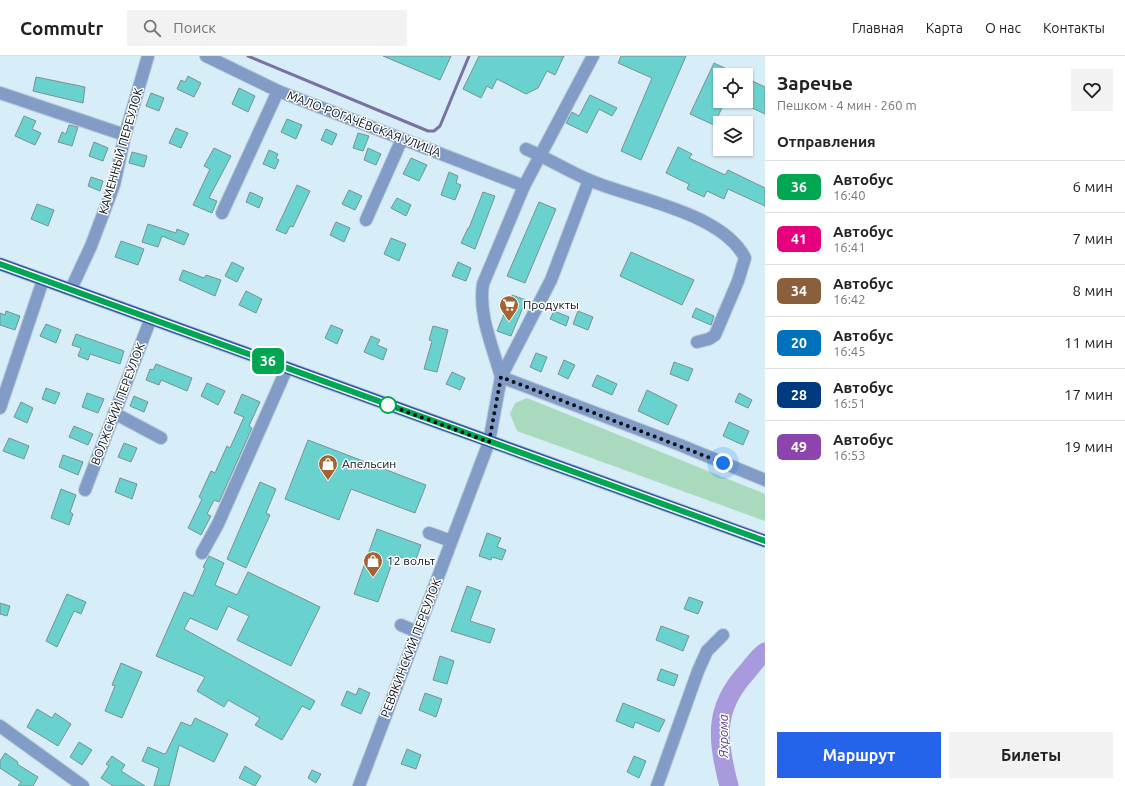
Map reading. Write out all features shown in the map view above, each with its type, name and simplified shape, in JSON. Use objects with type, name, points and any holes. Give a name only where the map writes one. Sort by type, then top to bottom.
[{"type":"main road","points":[[0,264],[765,541]]},
{"type":"street","name":"КАМЕННЫЙ ПЕРЕУЛОК","points":[[71,289],[91,246],[114,184],[125,135],[148,56]]},
{"type":"street","name":"МАЛО-РОГАЧЁВСКАЯ УЛИЦА","points":[[206,56],[278,91],[524,186]]},
{"type":"street","points":[[501,377],[482,312],[484,284],[524,186],[593,56]]},
{"type":"street","points":[[222,213],[278,91]]},
{"type":"street","points":[[0,93],[125,135]]},
{"type":"street","points":[[366,220],[402,139]]},
{"type":"street","points":[[526,149],[590,180],[685,213],[723,232],[742,252],[745,258],[744,263],[715,335],[709,339],[697,342]]},
{"type":"street","points":[[501,377],[550,280],[590,180]]},
{"type":"street","points":[[0,408],[43,280]]},
{"type":"street","name":"ВОЛЖСКИЙ ПЕРЕУЛОК","points":[[85,490],[151,318]]},
{"type":"street","points":[[202,553],[218,524],[287,368]]},
{"type":"street","points":[[501,377],[680,445],[765,480]]},
{"type":"street","name":"РЕВЯКИНСКИЙ ПЕРЕУЛОК","points":[[359,786],[489,442],[501,377]]},
{"type":"street","points":[[114,413],[162,438]]},
{"type":"street","points":[[429,533],[451,541]]},
{"type":"street","points":[[401,625],[417,632]]},
{"type":"street","points":[[657,786],[698,671],[707,651],[723,635]]},
{"type":"street","points":[[0,726],[83,786]]},
{"type":"green space","points":[[527,398],[765,494],[765,521],[517,431],[510,414],[515,403]]},
{"type":"building","points":[[383,56],[451,56],[440,80]]},
{"type":"building","points":[[479,56],[564,56],[555,75],[547,71],[538,88],[526,94],[497,79],[492,89],[487,86],[481,98],[463,89]]},
{"type":"building","points":[[621,56],[686,56],[641,160],[621,151],[652,78],[618,63]]},
{"type":"building","points":[[714,63],[724,68],[713,68],[713,108],[722,108],[718,116],[713,116],[713,125],[690,114]]},
{"type":"building","points":[[188,76],[201,83],[194,97],[177,89],[181,80],[185,82]]},
{"type":"building","points":[[36,77],[85,87],[83,103],[33,91]]},
{"type":"building","points":[[753,81],[765,87],[765,114],[752,108]]},
{"type":"building","points":[[239,88],[255,96],[248,112],[232,104]]},
{"type":"building","points":[[151,93],[164,98],[159,111],[146,106]]},
{"type":"building","points":[[590,95],[617,108],[612,116],[599,109],[587,133],[566,123],[572,112],[579,116]]},
{"type":"building","points":[[24,116],[36,121],[32,129],[41,133],[35,145],[15,136]]},
{"type":"building","points":[[287,119],[302,125],[296,139],[281,132]]},
{"type":"building","points":[[69,125],[78,127],[72,146],[58,142],[62,132],[66,134]]},
{"type":"building","points":[[176,128],[188,133],[181,148],[169,143]]},
{"type":"building","points":[[326,129],[337,134],[332,145],[321,140]]},
{"type":"building","points":[[358,133],[369,136],[363,151],[353,148]]},
{"type":"building","points":[[94,142],[108,148],[103,161],[89,156]]},
{"type":"building","points":[[678,147],[692,154],[689,158],[725,175],[728,170],[765,188],[765,206],[728,189],[724,199],[707,191],[704,197],[687,189],[689,184],[666,173]]},
{"type":"building","points":[[214,148],[231,156],[209,198],[217,201],[212,213],[193,205],[210,169],[204,166]]},
{"type":"building","points":[[368,148],[381,154],[376,165],[364,160]]},
{"type":"building","points":[[269,150],[278,154],[276,158],[279,160],[275,169],[263,164]]},
{"type":"building","points":[[132,152],[147,156],[144,167],[129,163]]},
{"type":"building","points":[[411,158],[427,165],[419,181],[403,174]]},
{"type":"building","points":[[449,172],[458,176],[456,183],[461,185],[455,200],[441,195]]},
{"type":"building","points":[[91,177],[103,181],[100,191],[88,186]]},
{"type":"building","points":[[297,185],[310,191],[293,227],[290,226],[286,234],[276,230]]},
{"type":"building","points":[[349,190],[362,196],[355,210],[342,204]]},
{"type":"building","points":[[250,192],[263,198],[259,208],[246,202]]},
{"type":"building","points":[[483,192],[495,196],[475,249],[461,243],[469,228]]},
{"type":"building","points":[[397,198],[411,205],[406,216],[391,208]]},
{"type":"building","points":[[539,202],[556,209],[525,283],[507,276]]},
{"type":"building","points":[[37,204],[54,210],[48,226],[31,219]]},
{"type":"building","points":[[336,222],[350,228],[344,242],[330,235]]},
{"type":"building","points":[[148,224],[176,233],[177,229],[189,234],[184,245],[162,236],[158,247],[142,242]]},
{"type":"building","points":[[391,238],[406,244],[399,261],[384,254]]},
{"type":"building","points":[[121,241],[144,249],[138,265],[115,257]]},
{"type":"building","points":[[631,252],[694,280],[682,305],[620,276]]},
{"type":"building","points":[[232,262],[244,268],[237,282],[225,276]]},
{"type":"building","points":[[458,262],[471,268],[466,281],[452,276]]},
{"type":"building","points":[[183,270],[204,278],[206,275],[221,280],[215,296],[179,280]]},
{"type":"building","points":[[246,291],[262,299],[256,313],[239,305]]},
{"type":"building","points":[[512,295],[526,300],[511,336],[497,331]]},
{"type":"building","points":[[696,308],[714,316],[711,325],[692,317]]},
{"type":"building","points":[[6,311],[20,316],[15,330],[0,325],[0,313],[5,315]]},
{"type":"building","points":[[554,311],[569,317],[566,326],[550,319]]},
{"type":"building","points":[[578,311],[593,317],[588,330],[573,324]]},
{"type":"building","points":[[46,324],[61,330],[56,343],[40,336]]},
{"type":"building","points":[[331,325],[343,330],[337,344],[325,338]]},
{"type":"building","points":[[433,326],[448,330],[437,372],[424,369],[432,341],[429,340]]},
{"type":"building","points":[[76,334],[124,351],[120,364],[90,354],[88,360],[78,356],[81,348],[72,345]]},
{"type":"building","points":[[371,336],[380,340],[377,345],[387,349],[383,360],[364,352]]},
{"type":"building","points":[[536,353],[547,357],[541,372],[530,367]]},
{"type":"building","points":[[564,360],[575,365],[568,379],[558,374]]},
{"type":"building","points":[[674,362],[693,369],[688,381],[670,374]]},
{"type":"building","points":[[156,364],[192,378],[187,391],[161,380],[159,385],[146,380],[150,369],[153,370]]},
{"type":"building","points":[[452,372],[465,378],[460,390],[446,384]]},
{"type":"building","points":[[597,375],[617,384],[612,395],[592,386]]},
{"type":"building","points":[[207,383],[225,391],[218,405],[201,396]]},
{"type":"building","points":[[46,388],[60,393],[55,404],[42,399]]},
{"type":"building","points":[[647,390],[677,405],[668,425],[638,411]]},
{"type":"building","points":[[87,393],[104,399],[98,413],[82,407]]},
{"type":"building","points":[[739,393],[752,400],[748,408],[735,402]]},
{"type":"building","points":[[242,394],[260,402],[249,426],[252,428],[219,502],[214,500],[207,514],[211,516],[201,535],[188,528],[202,499],[199,497],[211,471],[215,473],[227,446],[230,448],[244,417],[234,413]]},
{"type":"building","points":[[134,396],[148,402],[144,412],[130,406]]},
{"type":"building","points":[[21,402],[33,408],[27,423],[14,417]]},
{"type":"building","points":[[729,422],[749,431],[743,445],[723,436]]},
{"type":"building","points":[[74,426],[93,434],[88,445],[69,437]]},
{"type":"building","points":[[9,438],[29,446],[24,459],[3,451]]},
{"type":"building","points":[[308,440],[426,485],[415,513],[351,489],[339,520],[285,499]]},
{"type":"building","points":[[124,443],[137,448],[131,462],[118,457]]},
{"type":"building","points":[[63,455],[83,462],[78,475],[59,467]]},
{"type":"building","points":[[120,478],[137,484],[132,499],[115,492]]},
{"type":"building","points":[[260,482],[276,489],[266,513],[270,515],[246,568],[227,559]]},
{"type":"building","points":[[61,489],[76,495],[70,512],[73,514],[69,525],[51,518]]},
{"type":"building","name":"12 вольт","points":[[377,529],[421,545],[415,562],[395,555],[378,602],[354,594]]},
{"type":"building","points":[[487,533],[501,538],[497,547],[506,550],[502,560],[492,557],[491,560],[479,556]]},
{"type":"building","points":[[209,556],[224,563],[215,585],[237,595],[248,572],[320,607],[291,666],[237,640],[249,616],[228,606],[217,630],[190,618],[184,629],[315,701],[310,710],[302,706],[282,740],[255,725],[260,718],[228,700],[224,707],[197,691],[205,677],[156,656],[184,592],[193,596],[205,568],[203,567]]},
{"type":"building","points":[[467,586],[481,591],[470,621],[495,629],[490,643],[451,631]]},
{"type":"building","points":[[67,594],[86,602],[81,614],[74,611],[57,647],[46,641]]},
{"type":"building","points":[[689,597],[703,602],[698,614],[684,609]]},
{"type":"building","points":[[0,603],[10,606],[7,616],[0,614]]},
{"type":"building","points":[[661,626],[689,636],[683,651],[656,640]]},
{"type":"building","points":[[440,656],[454,661],[447,684],[433,680]]},
{"type":"building","points":[[121,663],[142,672],[122,718],[105,711],[115,686],[112,685]]},
{"type":"building","points":[[661,669],[678,675],[674,686],[657,680]]},
{"type":"building","points":[[359,688],[370,693],[361,714],[341,705],[347,691],[356,695]]},
{"type":"building","points":[[425,693],[442,699],[436,717],[419,710]]},
{"type":"building","points":[[623,703],[665,720],[659,732],[635,722],[633,728],[616,721]]},
{"type":"building","points":[[37,709],[52,718],[55,713],[71,724],[58,746],[27,727]]},
{"type":"building","points":[[195,718],[228,734],[214,762],[179,745],[169,786],[154,786],[159,768],[142,761],[148,747],[164,754],[166,753],[181,722],[191,726]]},
{"type":"building","points":[[79,742],[92,750],[82,765],[70,757]]},
{"type":"building","points":[[407,749],[421,755],[416,769],[401,764]]},
{"type":"building","points":[[5,753],[18,762],[17,764],[38,777],[33,786],[18,786],[21,782],[0,768],[0,761]]},
{"type":"building","points":[[112,756],[125,765],[121,771],[145,786],[113,786],[101,778],[109,766],[106,764]]},
{"type":"building","points":[[634,756],[646,761],[639,778],[627,772]]},
{"type":"building","points":[[245,766],[261,776],[255,786],[239,778]]},
{"type":"building","points":[[312,770],[321,774],[316,783],[308,778]]},
{"type":"waterway","points":[[248,56],[428,131],[434,131],[440,126],[469,56]]},
{"type":"waterway","name":"Яхрома","points":[[729,786],[720,740],[723,713],[735,686],[757,659],[765,652]]},
{"type":"bus line","name":"36","points":[[0,264],[765,541]]},
{"type":"place","name":"Продукты","points":[[509,322]]},
{"type":"place","name":"Апельсин","points":[[328,481]]},
{"type":"place","name":"12 вольт","points":[[373,578]]},
{"type":"route","points":[[388,405],[489,442],[501,377],[680,445],[723,463]]}]
